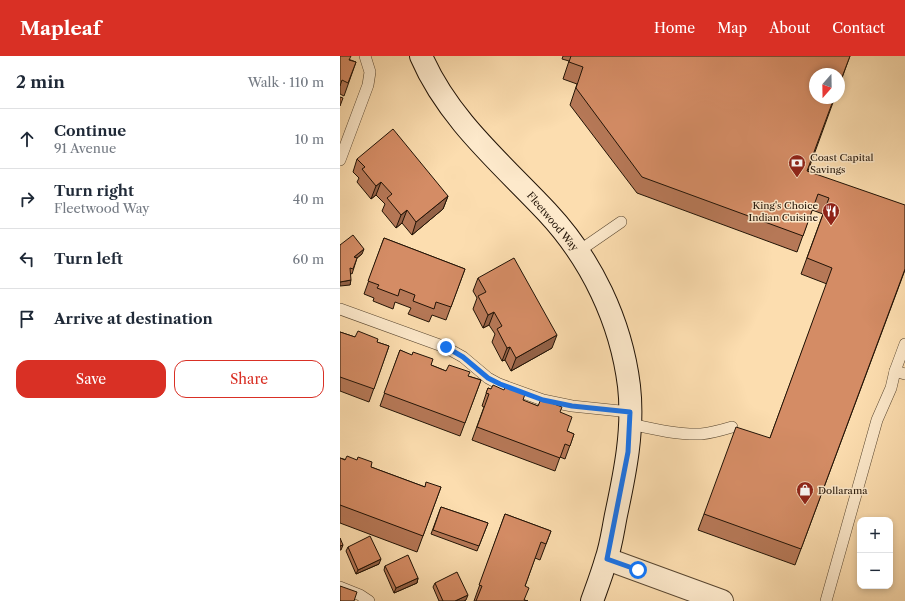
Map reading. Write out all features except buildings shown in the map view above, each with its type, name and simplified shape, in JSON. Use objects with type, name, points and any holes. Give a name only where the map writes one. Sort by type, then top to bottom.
[{"type":"street","name":"Fleetwood Way","points":[[421,56],[436,86],[453,111],[491,154],[554,219],[579,251],[603,294],[618,335],[629,387],[630,418],[628,452],[624,479],[607,559],[592,601]]},
{"type":"street","points":[[607,559],[714,600]]},
{"type":"lane","points":[[340,160],[368,85],[370,72],[365,56]]},
{"type":"lane","points":[[579,251],[621,222]]},
{"type":"lane","points":[[340,309],[450,349],[467,360],[488,378],[543,400],[630,418],[687,434],[709,433],[732,427]]},
{"type":"lane","points":[[826,601],[877,420],[891,388],[900,372],[905,344]]},
{"type":"lane","points":[[340,587],[360,595],[369,601]]},
{"type":"place","name":"Coast Capital Savings","points":[[797,178]]},
{"type":"place","name":"King's Choice Indian Cuisine","points":[[831,226]]},
{"type":"place","name":"Dollarama","points":[[805,505]]},
{"type":"route","points":[[446,347],[455,351],[471,362],[488,378],[543,400],[572,406],[630,412],[628,452],[624,479],[607,559],[638,570]]}]
